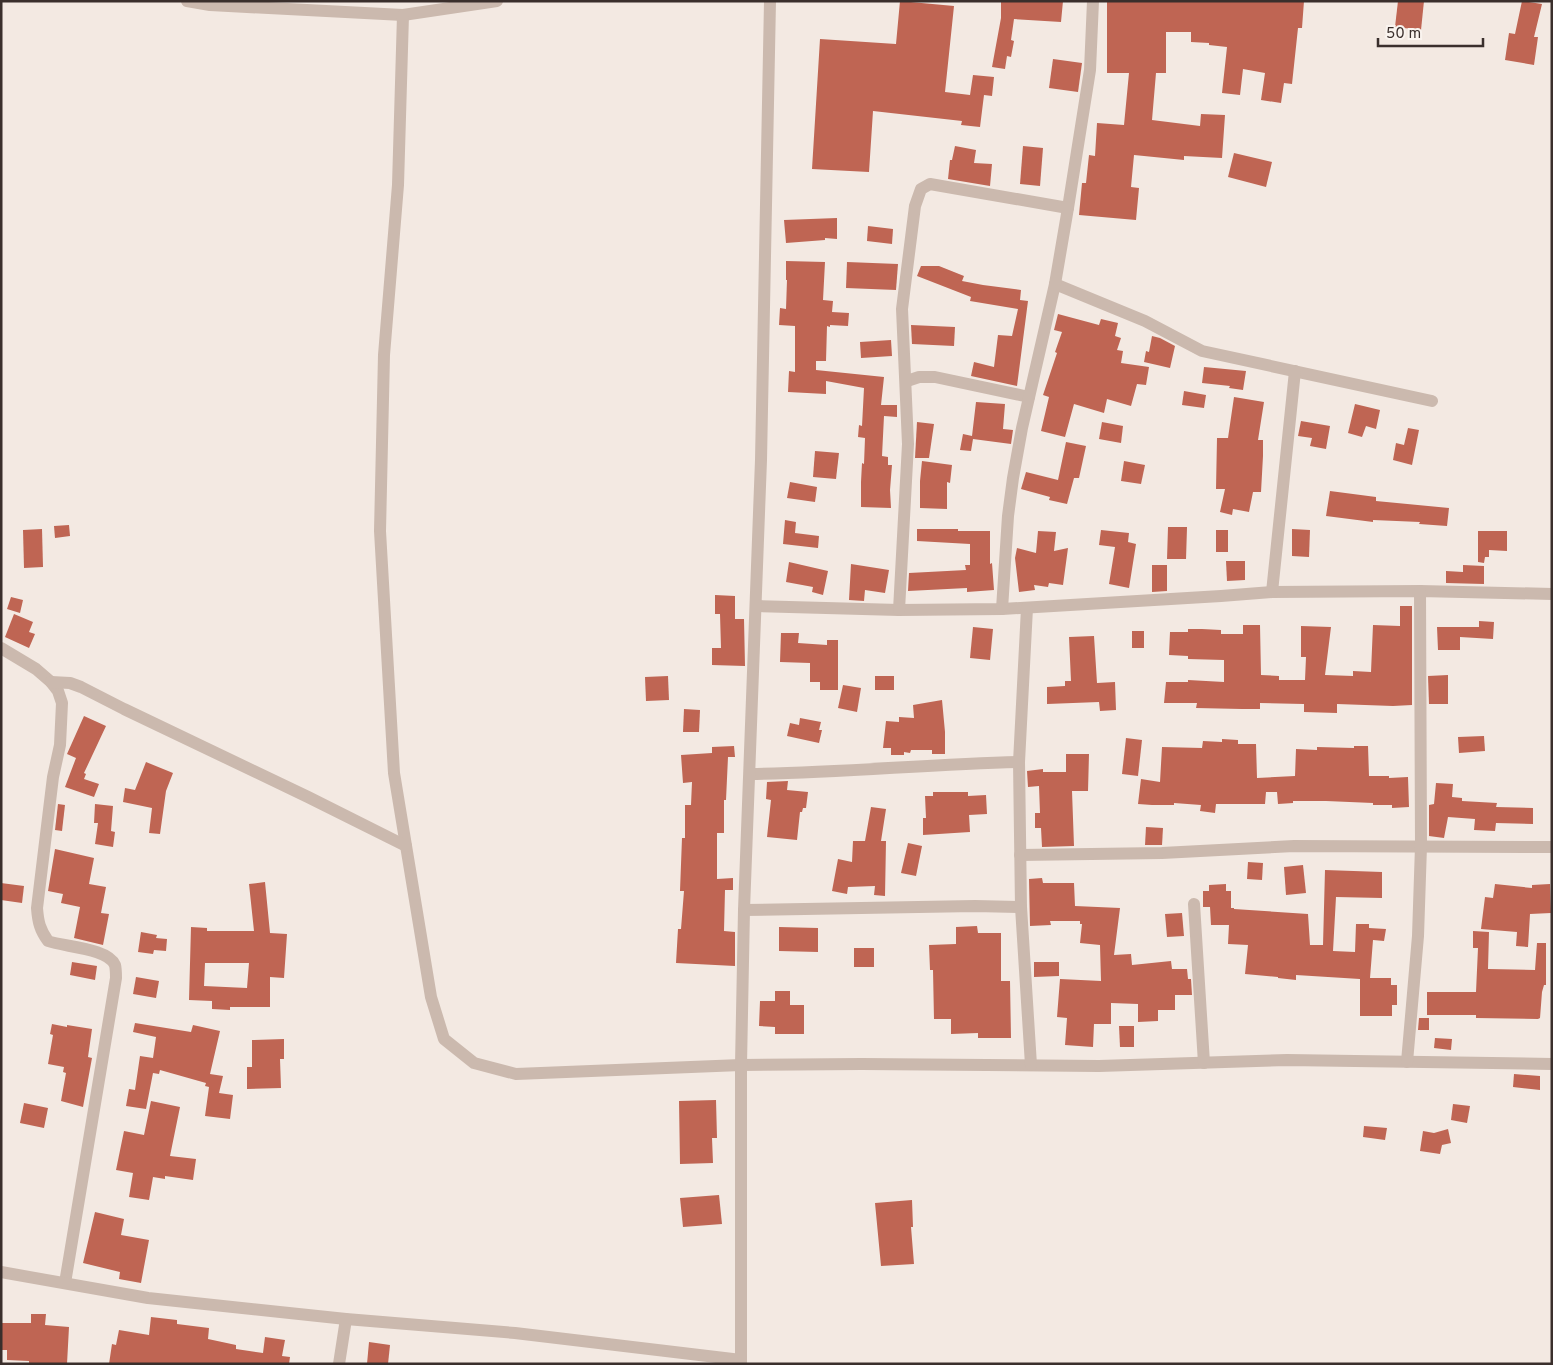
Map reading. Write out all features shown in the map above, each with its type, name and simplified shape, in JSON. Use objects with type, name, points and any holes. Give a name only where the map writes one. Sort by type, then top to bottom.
[{"type":"street","points":[[187,1],[210,5],[403,15],[497,1]]},
{"type":"street","points":[[1,1272],[148,1298],[346,1319],[515,1333],[741,1362],[741,1065],[744,910],[761,460],[770,1]]},
{"type":"street","points":[[1002,609],[1008,516],[1013,478],[1029,397],[1055,284],[1068,208],[1090,70],[1093,1]]},
{"type":"street","points":[[403,15],[398,185],[384,355],[380,531],[394,773],[431,997],[444,1038],[474,1063],[516,1074],[741,1065],[1099,1066],[1287,1060],[1552,1064]]},
{"type":"street","points":[[898,610],[908,444],[902,309],[915,206],[921,189],[930,184],[1068,208]]},
{"type":"street","points":[[1055,284],[1145,321],[1202,351],[1432,401]]},
{"type":"street","points":[[1272,592],[1295,371]]},
{"type":"street","points":[[906,381],[919,377],[935,376],[1029,397]]},
{"type":"street","points":[[756,606],[898,610],[1002,609],[1272,592],[1420,591],[1552,594]]},
{"type":"street","points":[[1407,1062],[1418,936],[1421,846],[1420,591]]},
{"type":"street","points":[[1026,608],[1019,762],[1020,855],[1021,907],[1031,1065]]},
{"type":"street","points":[[1,648],[36,668],[58,691],[62,703],[60,745],[46,826],[37,908],[41,932],[48,941],[58,945],[102,954],[112,960],[115,967],[116,978],[65,1283]]},
{"type":"street","points":[[51,682],[70,683],[81,687],[406,846]]},
{"type":"street","points":[[750,774],[800,774],[954,764],[1019,762]]},
{"type":"street","points":[[1020,855],[1162,853],[1294,846],[1552,848]]},
{"type":"street","points":[[1194,904],[1204,1063]]},
{"type":"street","points":[[744,910],[1021,907]]},
{"type":"street","points":[[339,1364],[346,1319]]},
{"type":"building","points":[[900,1],[954,6],[945,92],[970,95],[973,75],[994,77],[992,96],[984,95],[980,127],[961,125],[962,121],[873,111],[869,172],[812,169],[820,39],[896,44]]},
{"type":"building","points":[[1001,1],[1063,1],[1061,22],[1014,19],[1011,40],[1014,41],[1011,57],[1007,56],[1005,69],[992,67],[1001,18]]},
{"type":"building","points":[[1107,1],[1304,1],[1302,28],[1298,28],[1292,84],[1284,83],[1281,103],[1261,100],[1265,73],[1243,69],[1240,95],[1222,93],[1227,47],[1191,42],[1191,32],[1166,32],[1166,73],[1156,73],[1152,120],[1200,126],[1201,114],[1225,115],[1222,158],[1184,156],[1184,160],[1134,155],[1131,187],[1139,188],[1136,220],[1079,215],[1082,183],[1086,183],[1089,155],[1095,156],[1097,123],[1124,125],[1129,73],[1107,73]]},
{"type":"building","points":[[1398,1],[1424,1],[1421,30],[1395,27]]},
{"type":"building","points":[[1522,1],[1542,4],[1534,37],[1538,37],[1534,65],[1505,60],[1509,33],[1515,34]]},
{"type":"building","points":[[1053,59],[1082,63],[1078,92],[1049,88]]},
{"type":"building","points":[[955,146],[976,150],[974,163],[992,164],[990,186],[948,179],[950,160],[952,160]]},
{"type":"building","points":[[1023,146],[1043,148],[1040,186],[1020,184]]},
{"type":"building","points":[[1234,153],[1272,162],[1266,187],[1228,177]]},
{"type":"building","points":[[837,218],[837,239],[825,238],[825,240],[786,243],[784,220]]},
{"type":"building","points":[[868,226],[893,229],[892,244],[867,241]]},
{"type":"building","points":[[786,261],[825,262],[823,300],[833,301],[832,312],[849,313],[848,326],[827,326],[826,361],[816,361],[816,370],[884,377],[881,405],[897,405],[897,417],[884,416],[882,456],[888,457],[888,465],[892,465],[891,508],[861,507],[862,463],[864,464],[865,438],[858,437],[859,425],[862,426],[864,388],[826,381],[826,394],[788,392],[789,371],[795,372],[795,326],[779,325],[780,308],[786,309]]},
{"type":"building","points":[[847,262],[898,264],[896,290],[846,288]]},
{"type":"building","points":[[921,266],[939,266],[964,276],[962,281],[1021,290],[1020,300],[1028,301],[1017,386],[971,376],[974,362],[994,367],[998,335],[1012,336],[1018,309],[970,301],[971,297],[917,276]]},
{"type":"building","points":[[1058,314],[1099,325],[1101,319],[1118,323],[1115,336],[1121,338],[1117,350],[1123,351],[1121,363],[1149,367],[1146,385],[1137,384],[1131,406],[1107,399],[1104,413],[1074,404],[1065,437],[1041,431],[1049,397],[1043,395],[1062,332],[1054,330]]},
{"type":"building","points":[[911,325],[955,327],[954,346],[912,344]]},
{"type":"building","points":[[1152,336],[1175,346],[1170,368],[1144,362],[1146,351],[1149,352]]},
{"type":"building","points":[[891,340],[892,356],[861,358],[860,342]]},
{"type":"building","points":[[1204,367],[1246,371],[1243,390],[1229,388],[1230,386],[1202,383]]},
{"type":"building","points":[[1184,391],[1206,395],[1204,408],[1182,405]]},
{"type":"building","points":[[1234,397],[1264,402],[1258,440],[1263,440],[1261,492],[1253,492],[1249,512],[1233,509],[1232,515],[1220,512],[1225,489],[1216,489],[1217,438],[1228,438]]},
{"type":"building","points":[[976,402],[1005,404],[1003,429],[1013,430],[1011,444],[973,439],[971,451],[960,450],[963,434],[972,436]]},
{"type":"building","points":[[1355,404],[1380,410],[1376,429],[1366,426],[1362,437],[1348,433]]},
{"type":"building","points":[[1301,421],[1330,426],[1326,449],[1310,446],[1312,438],[1298,436]]},
{"type":"building","points":[[917,422],[934,424],[929,458],[915,458]]},
{"type":"building","points":[[1102,422],[1123,426],[1121,443],[1099,439]]},
{"type":"building","points":[[1408,428],[1419,430],[1412,465],[1393,460],[1396,443],[1404,445]]},
{"type":"building","points":[[1066,442],[1086,446],[1079,478],[1074,478],[1067,504],[1049,500],[1050,497],[1021,489],[1026,472],[1058,480]]},
{"type":"building","points":[[815,451],[839,453],[836,479],[813,477]]},
{"type":"building","points":[[922,461],[952,465],[950,483],[947,482],[947,509],[920,508]]},
{"type":"building","points":[[1124,461],[1145,465],[1141,484],[1121,481]]},
{"type":"building","points":[[790,482],[817,487],[815,502],[787,498]]},
{"type":"building","points":[[1330,491],[1376,497],[1376,501],[1449,508],[1447,526],[1419,524],[1420,522],[1373,520],[1373,522],[1326,516]]},
{"type":"building","points":[[785,520],[796,522],[795,533],[819,536],[818,548],[783,544]]},
{"type":"building","points":[[69,525],[70,536],[55,538],[54,526]]},
{"type":"building","points":[[1168,527],[1187,527],[1186,559],[1167,559]]},
{"type":"building","points":[[42,529],[43,567],[24,568],[23,530]]},
{"type":"building","points":[[917,529],[990,531],[990,564],[992,563],[994,590],[967,592],[967,588],[908,591],[909,573],[966,570],[965,565],[970,565],[970,544],[917,541]]},
{"type":"building","points":[[1292,529],[1310,530],[1309,557],[1292,556]]},
{"type":"building","points":[[1101,530],[1129,533],[1128,542],[1136,544],[1129,588],[1109,584],[1115,547],[1099,545]]},
{"type":"building","points":[[1216,530],[1228,530],[1228,552],[1216,552]]},
{"type":"building","points":[[1038,531],[1056,532],[1054,551],[1068,548],[1063,585],[1049,583],[1048,587],[1034,585],[1035,590],[1019,592],[1015,558],[1017,548],[1036,553]]},
{"type":"building","points":[[1478,531],[1507,531],[1507,551],[1489,550],[1489,557],[1485,557],[1484,563],[1478,562]]},
{"type":"building","points":[[1226,561],[1245,561],[1245,580],[1227,581]]},
{"type":"building","points":[[789,562],[828,571],[823,595],[812,592],[813,587],[786,582]]},
{"type":"building","points":[[851,564],[889,570],[885,593],[865,590],[864,601],[849,600]]},
{"type":"building","points":[[1152,565],[1167,565],[1167,591],[1152,592]]},
{"type":"building","points":[[1463,565],[1484,566],[1484,584],[1446,583],[1446,571],[1463,572]]},
{"type":"building","points":[[715,595],[735,596],[735,619],[744,619],[745,666],[712,665],[712,648],[721,648],[720,614],[715,614]]},
{"type":"building","points":[[11,597],[23,600],[20,613],[7,609]]},
{"type":"building","points":[[1400,606],[1412,606],[1412,705],[1337,704],[1337,713],[1304,712],[1304,704],[1260,703],[1260,709],[1242,709],[1196,708],[1197,703],[1164,703],[1166,682],[1188,682],[1188,680],[1224,682],[1224,660],[1188,659],[1188,656],[1169,655],[1170,632],[1188,632],[1188,629],[1202,629],[1221,630],[1221,634],[1243,634],[1243,625],[1260,625],[1261,675],[1279,676],[1279,680],[1305,680],[1306,657],[1301,657],[1301,626],[1331,627],[1325,675],[1353,676],[1353,671],[1371,672],[1373,625],[1400,626]]},
{"type":"building","points":[[14,614],[33,622],[29,632],[35,634],[29,648],[5,637]]},
{"type":"building","points":[[1479,621],[1494,622],[1493,639],[1460,637],[1460,650],[1438,650],[1437,627],[1479,627]]},
{"type":"building","points":[[973,627],[993,629],[990,660],[970,658]]},
{"type":"building","points":[[1132,631],[1144,631],[1144,648],[1132,648]]},
{"type":"building","points":[[781,633],[799,633],[798,643],[827,645],[827,640],[838,640],[838,690],[820,690],[820,682],[810,682],[810,663],[780,662]]},
{"type":"building","points":[[1094,636],[1097,683],[1115,682],[1116,710],[1100,711],[1099,702],[1047,704],[1047,687],[1065,686],[1065,681],[1071,681],[1069,637]]},
{"type":"building","points":[[1448,675],[1448,704],[1429,704],[1428,676]]},
{"type":"building","points":[[668,676],[669,700],[646,701],[645,677]]},
{"type":"building","points":[[875,676],[894,676],[894,690],[875,690]]},
{"type":"building","points":[[843,685],[861,688],[857,712],[838,708]]},
{"type":"building","points":[[942,700],[945,754],[932,754],[932,750],[911,750],[910,753],[904,752],[904,755],[891,755],[891,748],[883,748],[886,721],[899,722],[899,717],[914,718],[913,705]]},
{"type":"building","points":[[684,709],[700,710],[699,732],[683,732]]},
{"type":"building","points":[[84,716],[106,726],[84,773],[86,774],[84,779],[99,784],[94,797],[65,787],[76,758],[67,754]]},
{"type":"building","points":[[800,718],[821,722],[819,730],[822,730],[819,743],[787,736],[790,723],[799,725]]},
{"type":"building","points":[[1484,736],[1485,751],[1459,753],[1458,737]]},
{"type":"building","points":[[1126,738],[1142,740],[1138,776],[1122,774]]},
{"type":"building","points":[[1222,739],[1238,740],[1238,744],[1256,744],[1257,778],[1295,776],[1296,749],[1317,750],[1317,747],[1354,748],[1354,746],[1368,746],[1369,776],[1408,777],[1409,807],[1392,808],[1392,805],[1326,801],[1293,801],[1293,803],[1278,804],[1277,792],[1266,792],[1265,804],[1216,804],[1215,813],[1200,811],[1201,805],[1174,803],[1174,805],[1138,804],[1141,779],[1160,782],[1162,747],[1202,748],[1203,741],[1222,742]]},
{"type":"building","points":[[734,746],[735,757],[728,757],[726,800],[724,800],[724,833],[717,833],[717,879],[733,878],[733,890],[725,890],[724,931],[735,932],[735,966],[676,963],[678,929],[681,929],[684,891],[680,891],[682,838],[685,838],[685,805],[691,805],[692,782],[683,783],[681,755],[712,753],[712,747]]},
{"type":"building","points":[[1066,754],[1089,754],[1088,791],[1072,791],[1074,846],[1042,847],[1041,828],[1035,828],[1035,813],[1040,813],[1039,786],[1028,787],[1027,771],[1043,769],[1043,772],[1066,772]]},
{"type":"building","points":[[146,762],[173,773],[166,791],[160,834],[149,833],[152,808],[123,802],[125,788],[135,790]]},
{"type":"building","points":[[788,781],[787,790],[808,792],[806,808],[803,808],[802,812],[800,812],[797,840],[767,837],[771,800],[766,799],[767,782]]},
{"type":"building","points":[[1436,783],[1453,784],[1452,797],[1462,798],[1462,801],[1497,803],[1496,807],[1533,808],[1533,824],[1496,823],[1495,831],[1474,830],[1475,819],[1448,817],[1444,838],[1429,836],[1429,805],[1434,804]]},
{"type":"building","points":[[933,792],[968,792],[968,796],[986,795],[987,814],[969,815],[970,832],[923,835],[923,818],[926,818],[925,796],[933,796]]},
{"type":"building","points":[[58,804],[65,805],[62,831],[55,830]]},
{"type":"building","points":[[95,804],[113,806],[111,831],[115,832],[113,847],[95,844],[98,823],[94,823]]},
{"type":"building","points":[[871,807],[886,809],[881,841],[886,841],[885,896],[874,895],[875,886],[848,887],[847,894],[832,891],[838,859],[852,862],[853,841],[865,841]]},
{"type":"building","points":[[1146,827],[1163,828],[1162,845],[1145,845]]},
{"type":"building","points":[[908,843],[922,846],[916,876],[901,873]]},
{"type":"building","points":[[55,849],[94,858],[89,884],[106,887],[101,913],[109,914],[103,945],[74,938],[80,907],[61,903],[63,894],[48,891]]},
{"type":"building","points":[[1248,862],[1263,863],[1262,880],[1247,879]]},
{"type":"building","points":[[1303,865],[1306,893],[1286,895],[1284,867]]},
{"type":"building","points":[[1325,870],[1382,872],[1382,898],[1336,897],[1333,951],[1355,952],[1356,924],[1369,924],[1369,928],[1386,929],[1384,941],[1373,940],[1370,978],[1391,978],[1391,985],[1397,985],[1397,1005],[1392,1005],[1392,1016],[1360,1016],[1360,979],[1296,975],[1296,980],[1245,974],[1248,945],[1228,944],[1229,925],[1211,925],[1210,907],[1203,907],[1203,891],[1209,891],[1209,885],[1226,884],[1226,891],[1231,891],[1231,908],[1308,914],[1310,945],[1323,945]]},
{"type":"building","points":[[1042,878],[1043,883],[1074,883],[1075,906],[1120,908],[1114,955],[1131,954],[1132,965],[1171,961],[1172,969],[1187,969],[1188,979],[1191,979],[1192,995],[1175,995],[1175,1010],[1158,1010],[1158,1021],[1138,1022],[1138,1004],[1111,1003],[1111,1024],[1094,1024],[1093,1047],[1065,1045],[1067,1018],[1057,1017],[1060,979],[1101,981],[1100,945],[1080,943],[1082,924],[1080,924],[1080,921],[1050,921],[1051,925],[1030,926],[1029,879]]},
{"type":"building","points":[[265,882],[270,933],[287,934],[284,978],[270,977],[270,1007],[230,1007],[230,1010],[212,1009],[212,1001],[189,1000],[191,927],[207,928],[207,931],[254,931],[249,884]],"holes":[[[205,963],[249,963],[247,988],[204,986]]]},
{"type":"building","points":[[1,883],[24,886],[22,903],[1,900]]},
{"type":"building","points":[[1495,884],[1532,888],[1532,885],[1550,884],[1551,913],[1530,914],[1528,947],[1516,946],[1517,932],[1481,929],[1485,897],[1493,898]]},
{"type":"building","points":[[1182,913],[1184,936],[1167,937],[1165,914]]},
{"type":"building","points":[[977,926],[978,933],[1001,933],[1001,981],[1010,981],[1011,1038],[978,1038],[978,1033],[951,1034],[951,1019],[934,1019],[933,970],[930,970],[929,945],[956,944],[956,927]]},
{"type":"building","points":[[779,927],[818,928],[818,952],[779,951]]},
{"type":"building","points":[[1473,931],[1489,932],[1488,969],[1535,970],[1537,943],[1546,943],[1546,985],[1544,985],[1542,992],[1540,1018],[1476,1018],[1476,1015],[1427,1015],[1427,992],[1476,992],[1478,948],[1473,948]]},
{"type":"building","points":[[141,932],[157,935],[156,938],[167,939],[166,951],[154,950],[153,954],[138,952]]},
{"type":"building","points":[[854,948],[874,948],[874,967],[854,967]]},
{"type":"building","points":[[72,962],[97,966],[95,980],[70,975]]},
{"type":"building","points":[[1034,962],[1059,962],[1059,976],[1034,977]]},
{"type":"building","points":[[136,977],[159,981],[156,998],[133,994]]},
{"type":"building","points":[[775,991],[790,991],[790,1005],[804,1005],[804,1034],[775,1034],[775,1027],[759,1026],[760,1001],[775,1001]]},
{"type":"building","points":[[1419,1018],[1429,1018],[1429,1030],[1418,1030]]},
{"type":"building","points":[[135,1023],[191,1032],[193,1025],[220,1031],[210,1074],[223,1076],[219,1093],[233,1095],[230,1119],[205,1116],[209,1087],[205,1086],[206,1083],[160,1070],[159,1074],[153,1073],[146,1109],[126,1106],[129,1089],[135,1090],[140,1056],[153,1058],[156,1037],[133,1032]]},
{"type":"building","points":[[52,1024],[92,1029],[88,1057],[92,1058],[83,1107],[61,1101],[66,1073],[63,1072],[64,1067],[48,1064],[53,1035],[50,1034]]},
{"type":"building","points":[[1119,1026],[1134,1026],[1134,1047],[1120,1047]]},
{"type":"building","points":[[1435,1038],[1452,1039],[1451,1050],[1434,1048]]},
{"type":"building","points":[[284,1039],[284,1059],[280,1059],[281,1088],[247,1089],[247,1067],[252,1067],[252,1040]]},
{"type":"building","points":[[1514,1074],[1540,1076],[1540,1090],[1513,1087]]},
{"type":"building","points":[[716,1100],[717,1138],[712,1138],[713,1163],[680,1164],[679,1101]]},
{"type":"building","points":[[151,1101],[180,1107],[170,1156],[196,1159],[193,1180],[165,1176],[165,1179],[153,1177],[149,1200],[129,1197],[133,1173],[116,1170],[124,1131],[144,1135]]},
{"type":"building","points":[[24,1103],[48,1108],[44,1128],[20,1123]]},
{"type":"building","points":[[1453,1104],[1470,1106],[1467,1123],[1451,1120]]},
{"type":"building","points":[[1364,1126],[1387,1128],[1385,1140],[1363,1137]]},
{"type":"building","points":[[1448,1129],[1451,1143],[1442,1145],[1440,1154],[1420,1151],[1423,1131],[1434,1133]]},
{"type":"building","points":[[719,1195],[722,1224],[683,1227],[680,1198]]},
{"type":"building","points":[[912,1200],[913,1227],[911,1227],[914,1264],[881,1266],[875,1203]]},
{"type":"building","points":[[95,1212],[124,1219],[121,1235],[149,1240],[141,1283],[119,1279],[120,1272],[83,1263]]},
{"type":"building","points":[[31,1314],[46,1314],[45,1325],[69,1327],[67,1364],[29,1364],[29,1361],[7,1360],[7,1350],[1,1350],[1,1323],[31,1323]]},
{"type":"building","points":[[151,1317],[177,1320],[177,1324],[209,1328],[208,1339],[236,1345],[236,1349],[263,1353],[265,1337],[285,1340],[282,1356],[290,1357],[289,1364],[109,1364],[112,1344],[116,1345],[119,1330],[149,1335]]},
{"type":"building","points":[[369,1342],[390,1345],[388,1364],[367,1364]]}]
